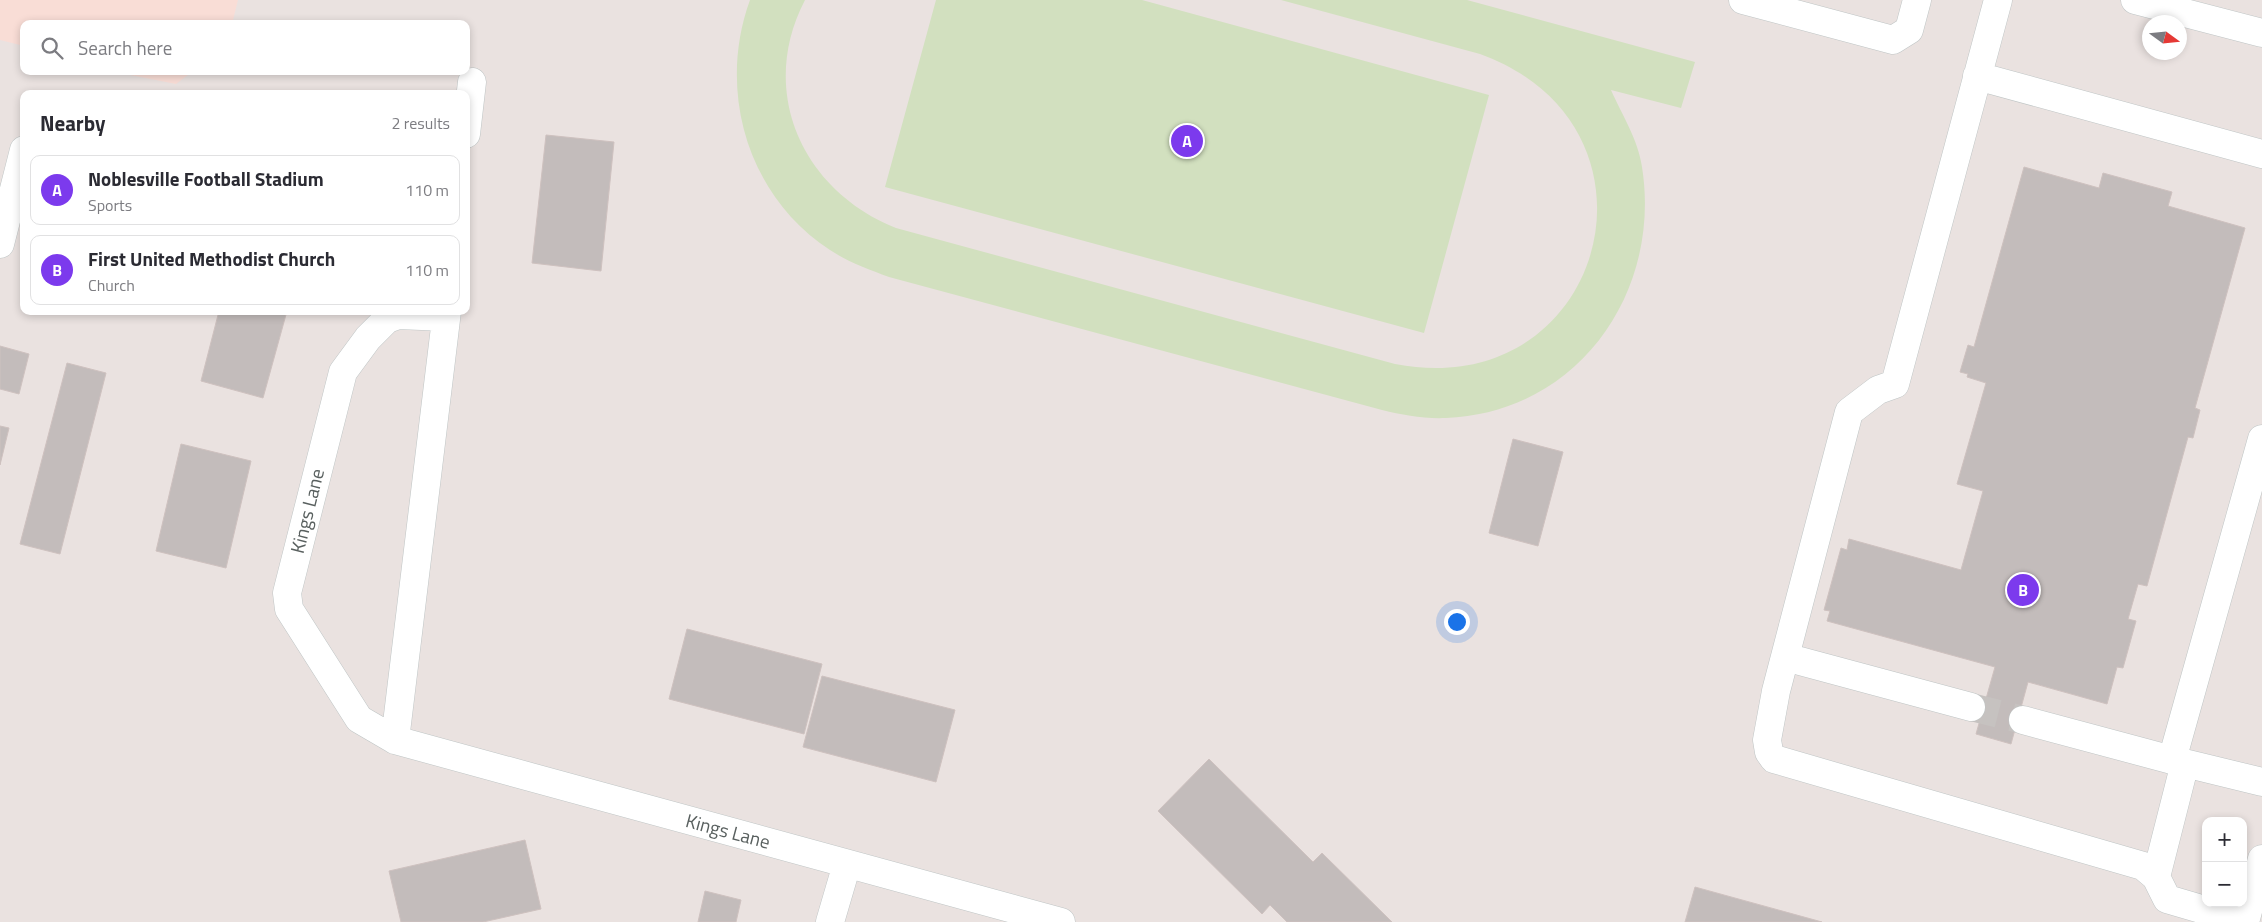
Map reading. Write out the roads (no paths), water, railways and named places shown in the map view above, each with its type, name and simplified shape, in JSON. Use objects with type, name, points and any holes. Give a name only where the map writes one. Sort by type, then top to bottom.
[{"type":"street","points":[[1743,0],[1893,40],[1909,30],[1916,0]]},
{"type":"street","points":[[1998,0],[1895,384],[1878,390],[1849,412],[1785,657],[1766,740],[1768,752],[1774,759],[2143,866],[2156,877],[2167,899],[2245,922],[2262,859]]},
{"type":"street","points":[[2135,0],[2262,33]]},
{"type":"street","points":[[1977,76],[2262,154]]},
{"type":"street","points":[[470,99],[472,82]]},
{"type":"street","points":[[0,244],[20,166]]},
{"type":"street","name":"Kings Lane","points":[[398,315],[387,319],[368,338],[343,372],[287,593],[289,609],[359,719],[395,740],[1062,922]]},
{"type":"street","name":"Kings Lane","points":[[395,740],[446,315]]},
{"type":"street","points":[[2156,877],[2178,761],[2262,439]]},
{"type":"street","points":[[1785,657],[1972,707]]},
{"type":"street","points":[[2023,720],[2262,782]]},
{"type":"street","points":[[830,922],[847,864]]},
{"type":"tunnel","points":[[1971,707],[2023,720]]},
{"type":"place","name":"Noblesville Football Stadium","points":[[1187,141]]},
{"type":"place","name":"First United Methodist Church","points":[[2023,590]]}]
